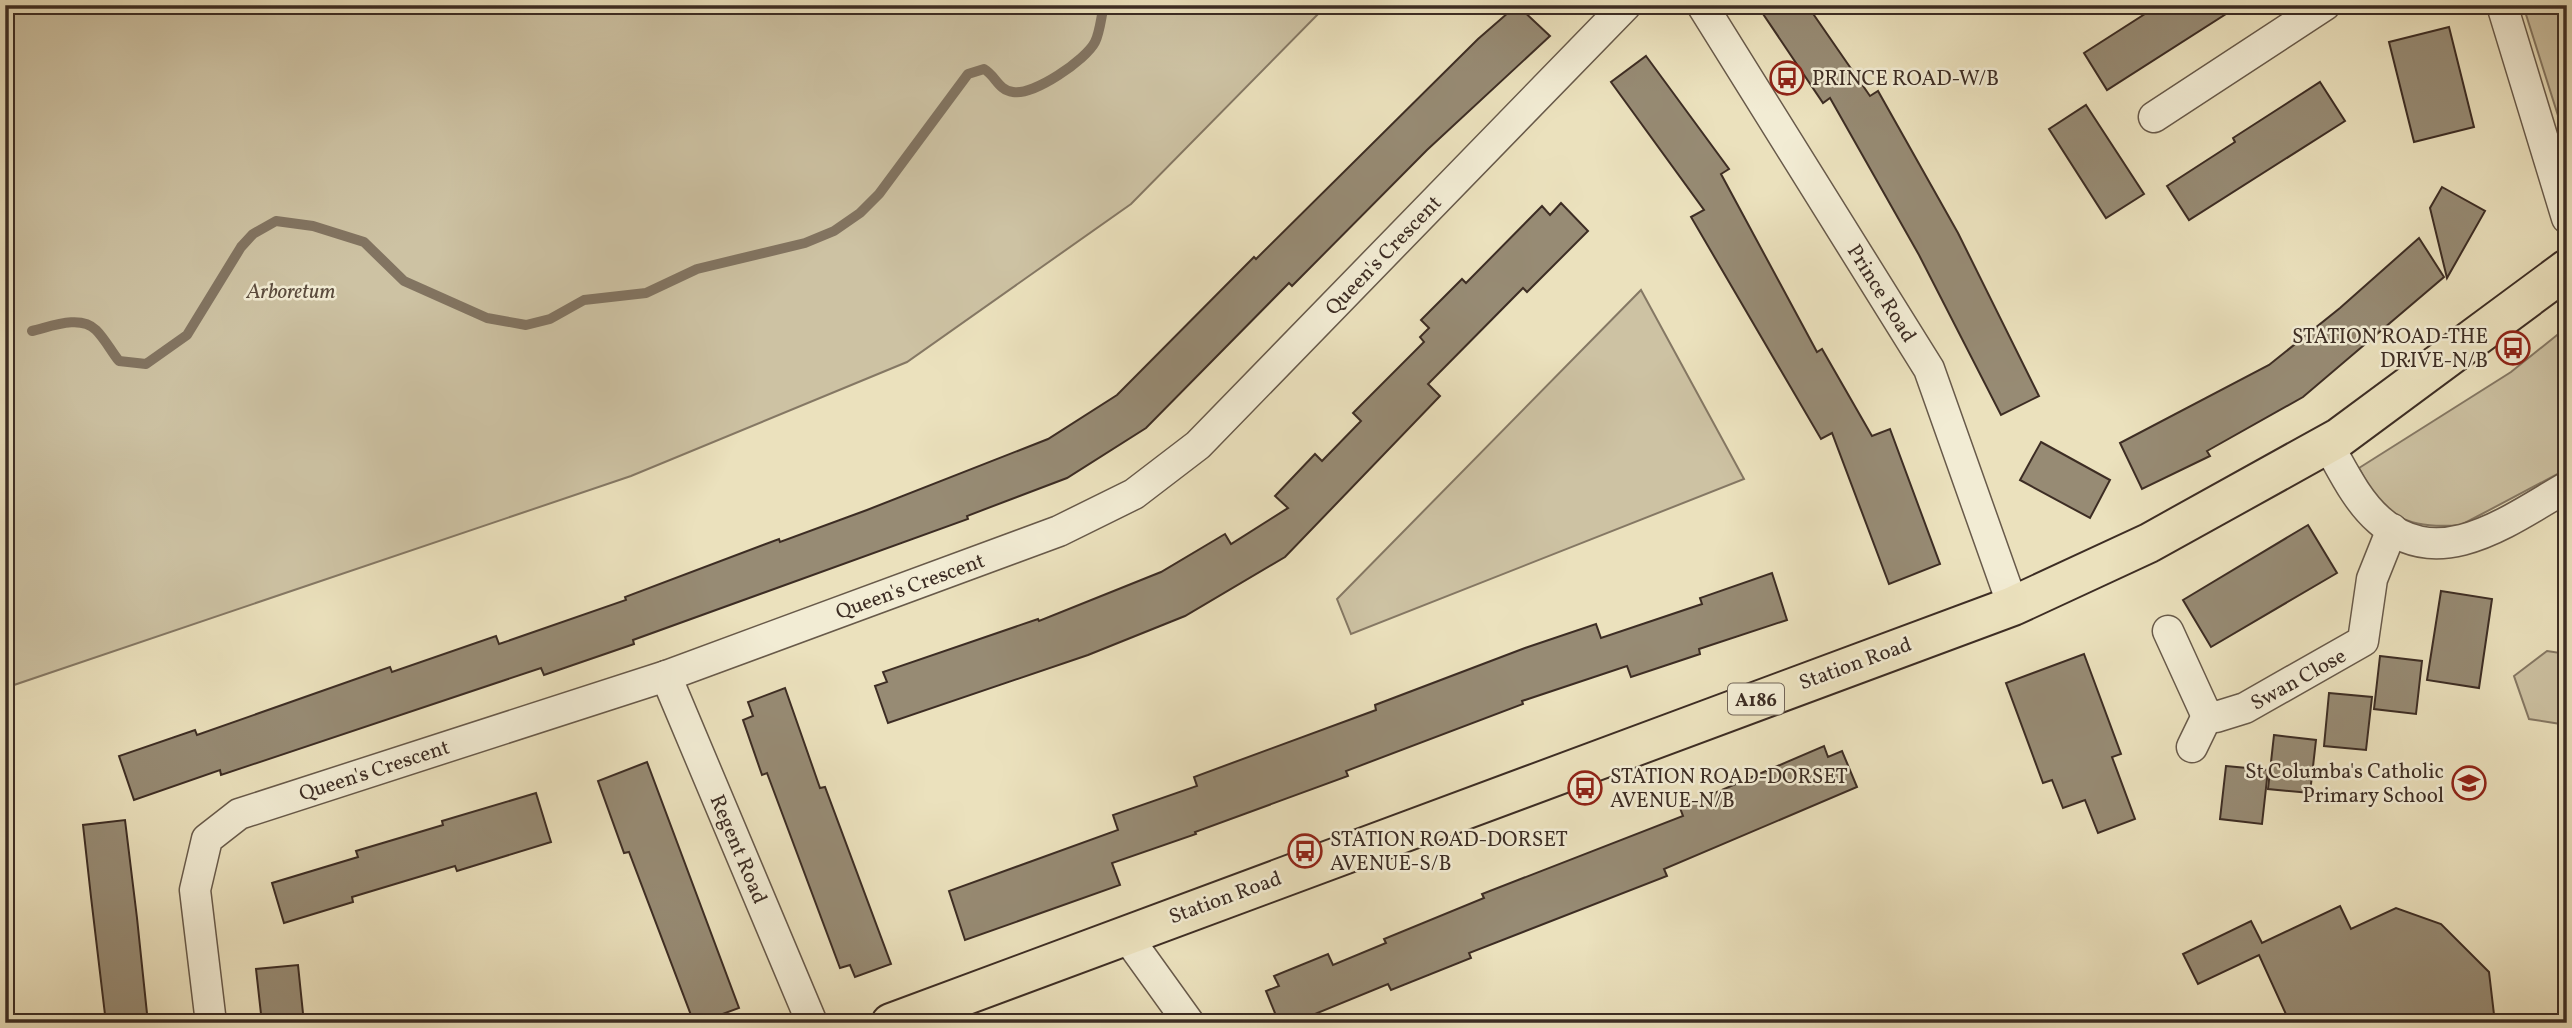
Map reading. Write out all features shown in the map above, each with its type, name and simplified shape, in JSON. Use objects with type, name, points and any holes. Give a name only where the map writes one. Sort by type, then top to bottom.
[{"type":"main road","name":"Station Road","points":[[891,1023],[2013,606],[2149,543],[2327,443],[2567,269]]},
{"type":"street","name":"Queen's Crescent","points":[[211,1023],[195,890],[207,839],[239,814],[666,676],[1059,531],[1134,494],[1198,445],[1626,5]]},
{"type":"street","name":"Prince Road","points":[[1702,5],[1929,369],[2013,606]]},
{"type":"street","points":[[2154,117],[2325,5]]},
{"type":"street","points":[[2502,5],[2567,218]]},
{"type":"street","points":[[2327,443],[2367,508],[2392,529],[2422,540],[2455,543],[2490,530],[2567,488]]},
{"type":"street","name":"Swan Close","points":[[2208,714],[2227,715],[2245,708],[2360,644],[2372,579],[2392,529]]},
{"type":"street","points":[[2168,631],[2208,714],[2192,747]]},
{"type":"street","name":"Regent Road","points":[[666,676],[812,1023]]},
{"type":"street","points":[[1125,934],[1189,1023]]},
{"type":"green space","name":"Arboretum","points":[[5,5],[1327,5],[1131,204],[907,362],[631,476],[5,688]]},
{"type":"green space","points":[[2523,5],[2567,5],[2567,144]]},
{"type":"green space","points":[[1641,290],[1744,479],[1351,634],[1337,599]]},
{"type":"green space","points":[[2567,327],[2567,469],[2461,525],[2425,525],[2411,522],[2387,508],[2359,468],[2511,372]]},
{"type":"green space","points":[[2547,651],[2567,654],[2567,725],[2529,719],[2514,676]]},
{"type":"building","points":[[1517,5],[1550,36],[1427,150],[1292,286],[1289,283],[1146,428],[1067,478],[967,516],[968,519],[633,640],[634,644],[544,675],[541,668],[221,775],[220,770],[134,800],[119,756],[195,730],[197,735],[390,667],[392,672],[496,636],[499,644],[626,600],[625,597],[779,539],[780,542],[867,510],[1048,439],[1117,395],[1254,257],[1256,259],[1478,39]]},
{"type":"building","points":[[1757,5],[1807,5],[1870,96],[1878,91],[1958,233],[2039,396],[2001,415],[1919,255],[1830,98],[1823,103]]},
{"type":"building","points":[[2159,5],[2240,5],[2107,90],[2084,53]]},
{"type":"building","points":[[2449,27],[2474,127],[2414,142],[2389,42]]},
{"type":"building","points":[[1646,56],[1729,169],[1721,174],[1817,352],[1822,349],[1872,436],[1890,429],[1940,564],[1889,584],[1832,433],[1821,439],[1691,217],[1704,210],[1611,82]]},
{"type":"building","points":[[2320,82],[2345,121],[2189,220],[2167,186],[2235,142],[2233,138]]},
{"type":"building","points":[[2086,105],[2144,194],[2106,218],[2049,129]]},
{"type":"building","points":[[2442,187],[2485,211],[2447,278],[2430,208]]},
{"type":"building","points":[[1561,203],[1588,231],[1527,292],[1523,288],[1428,384],[1440,396],[1285,557],[1185,616],[1088,655],[888,723],[875,686],[887,682],[883,672],[1038,619],[1039,621],[1161,572],[1225,534],[1231,544],[1288,508],[1275,496],[1315,454],[1322,461],[1361,421],[1353,413],[1424,342],[1420,337],[1429,328],[1421,320],[1462,279],[1466,283],[1542,206],[1550,215]]},
{"type":"building","points":[[2419,238],[2444,277],[2303,397],[2207,451],[2210,456],[2142,489],[2120,443],[2269,365],[2340,308]]},
{"type":"building","points":[[2041,442],[2110,480],[2090,518],[2020,480]]},
{"type":"building","points":[[2308,525],[2337,573],[2211,647],[2183,600]]},
{"type":"building","points":[[1772,573],[1787,620],[1699,649],[1700,654],[1631,677],[1627,666],[1522,701],[1523,704],[1346,771],[1348,776],[1112,863],[1120,885],[965,940],[949,891],[1118,830],[1113,815],[1197,786],[1194,777],[1376,710],[1375,705],[1525,648],[1596,624],[1601,638],[1702,604],[1700,598]]},
{"type":"building","points":[[2441,591],[2492,599],[2479,688],[2427,680]]},
{"type":"building","points":[[2084,654],[2121,754],[2112,757],[2135,819],[2098,833],[2085,800],[2063,808],[2052,780],[2043,783],[2006,683]]},
{"type":"building","points":[[2380,656],[2422,661],[2416,714],[2374,709]]},
{"type":"building","points":[[785,688],[820,788],[825,787],[891,964],[855,977],[850,965],[840,968],[767,773],[762,775],[743,720],[753,716],[748,702]]},
{"type":"building","points":[[2329,693],[2372,697],[2366,750],[2324,746]]},
{"type":"building","points":[[2274,735],[2316,740],[2310,793],[2268,789]]},
{"type":"building","points":[[1824,746],[1828,757],[1842,751],[1857,787],[1664,869],[1667,876],[1469,953],[1471,958],[1391,990],[1388,984],[1293,1023],[1279,1023],[1266,991],[1279,986],[1274,976],[1328,954],[1333,965],[1386,943],[1384,939],[1484,898],[1482,894],[1683,816],[1680,808]]},
{"type":"building","points":[[647,762],[739,1008],[698,1023],[694,1023],[629,852],[624,853],[598,781]]},
{"type":"building","points":[[2226,766],[2268,770],[2262,824],[2220,819]]},
{"type":"building","points":[[536,793],[551,842],[457,871],[455,866],[352,897],[353,902],[284,923],[272,883],[358,857],[356,851],[443,825],[442,821]]},
{"type":"building","points":[[125,820],[148,1023],[106,1023],[91,897],[83,825]]},
{"type":"building","points":[[2340,906],[2351,929],[2396,908],[2441,924],[2489,972],[2495,1023],[2290,1023],[2259,955],[2198,984],[2183,954],[2251,921],[2262,943]]},
{"type":"building","points":[[298,965],[304,1023],[262,1023],[256,969]]},
{"type":"waterway","points":[[32,331],[73,322],[89,325],[102,337],[119,361],[146,364],[187,335],[241,247],[253,234],[276,221],[313,226],[364,242],[404,281],[487,318],[526,325],[550,319],[584,300],[646,293],[697,269],[805,243],[834,231],[860,213],[879,194],[968,74],[984,69],[1000,86],[1013,92],[1022,92],[1045,83],[1070,67],[1090,49],[1097,38],[1104,5]]},
{"type":"place","name":"PRINCE ROAD-W/B","points":[[1787,78]]},
{"type":"place","name":"STATION ROAD-THE DRIVE-N/B","points":[[2513,348]]},
{"type":"place","name":"St Columba's Catholic Primary School","points":[[2469,783]]},
{"type":"place","name":"STATION ROAD-DORSET AVENUE-N/B","points":[[1585,788]]},
{"type":"place","name":"STATION ROAD-DORSET AVENUE-S/B","points":[[1305,851]]}]
